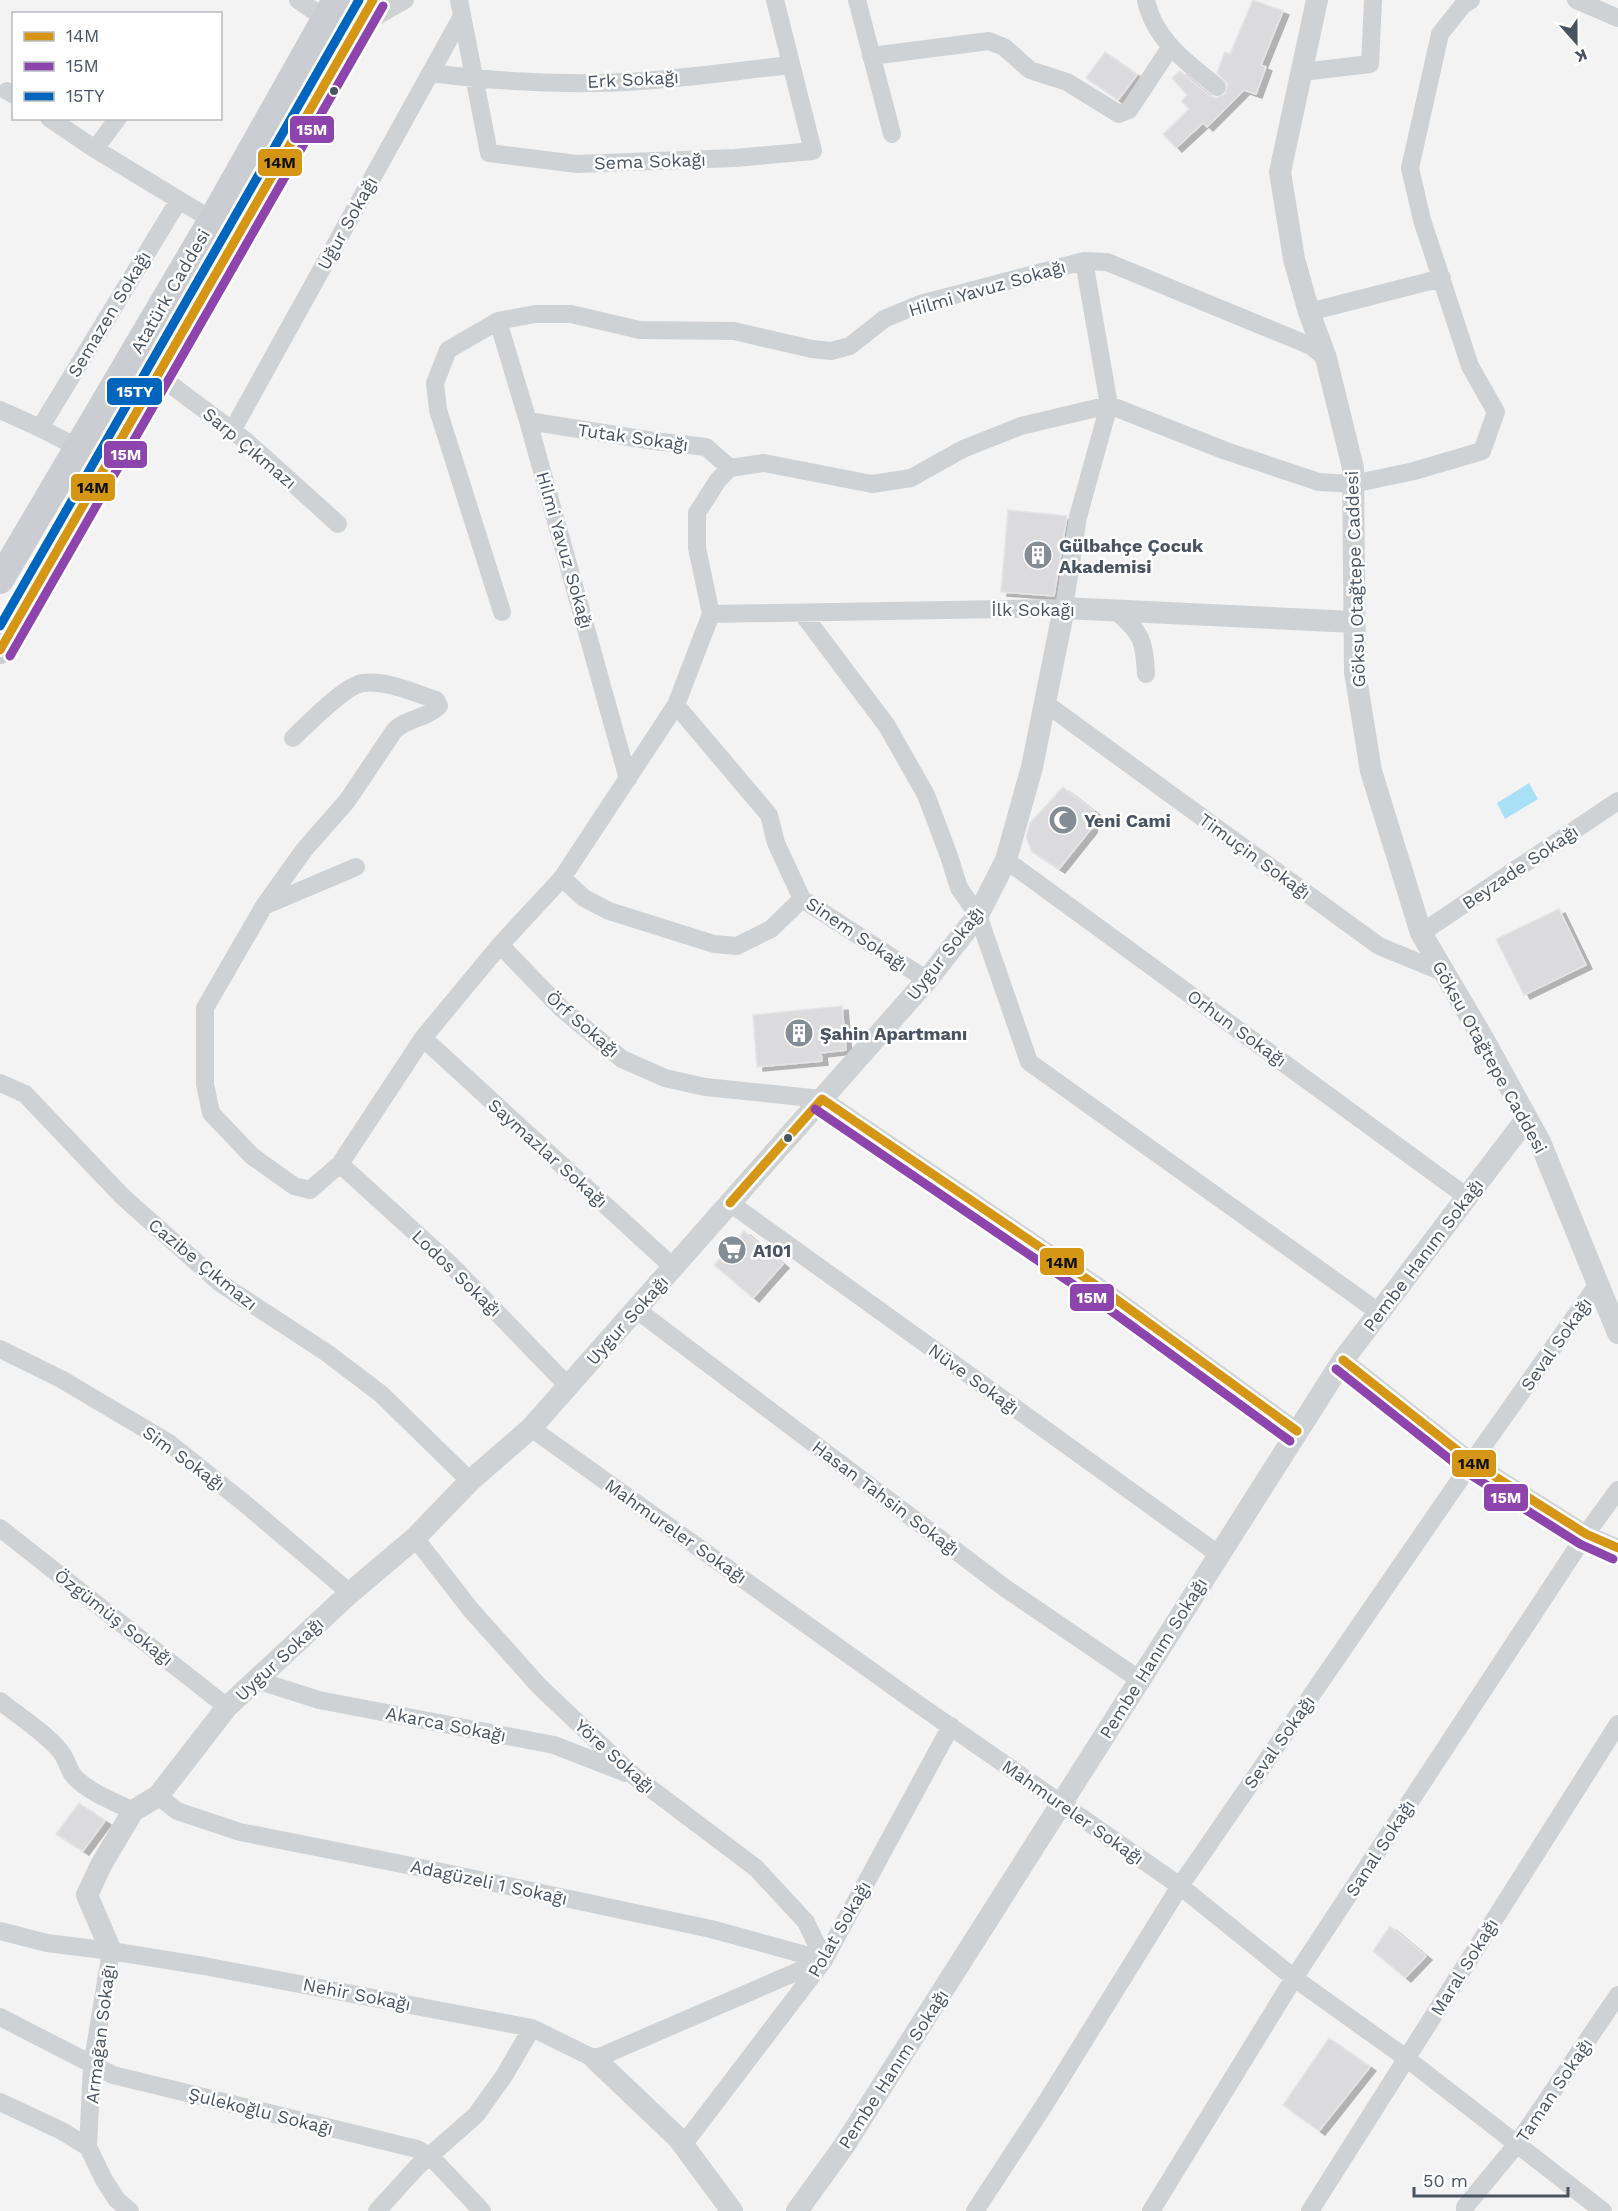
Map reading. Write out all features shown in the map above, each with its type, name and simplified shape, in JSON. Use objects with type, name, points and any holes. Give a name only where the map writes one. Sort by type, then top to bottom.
[{"type":"main road","name":"Atatürk Caddesi","points":[[0,650],[373,0]]},
{"type":"main road","name":"Atatürk Caddesi","points":[[0,580],[213,220],[331,9]]},
{"type":"street","points":[[298,0],[331,9],[358,27],[405,0]]},
{"type":"street","name":"Sema Sokağı","points":[[461,8],[489,153],[577,164],[735,158],[813,151],[775,0]]},
{"type":"street","points":[[856,0],[892,134]]},
{"type":"street","points":[[1146,0],[1159,32],[1170,48],[1217,87]]},
{"type":"street","name":"Göksu Otağtepe Caddesi","points":[[1317,0],[1280,172],[1294,259],[1309,312],[1326,358],[1353,468],[1355,672],[1371,771],[1421,933],[1540,1142],[1618,1333]]},
{"type":"street","points":[[1302,72],[1370,64],[1373,0]]},
{"type":"street","points":[[293,738],[341,694],[361,683],[388,684],[436,700],[439,706],[431,714],[400,725],[394,731],[347,801],[304,850],[264,906],[205,1008],[205,1084],[211,1113],[252,1156],[294,1186],[310,1191],[340,1164],[423,1038],[500,945],[562,878],[676,705],[711,614],[697,548],[697,513],[718,480],[730,468],[764,463],[873,484],[911,478],[963,449],[1021,426],[1109,405],[1226,451],[1318,482],[1353,484],[1414,471],[1482,451],[1496,412],[1470,366],[1422,220],[1410,168],[1440,34],[1463,5],[1471,0]]},
{"type":"street","points":[[1576,0],[1618,18]]},
{"type":"street","name":"Uğur Sokağı","points":[[232,430],[430,73],[461,8]]},
{"type":"street","points":[[871,56],[989,41],[1004,47],[1030,70],[1067,82],[1119,114],[1129,110],[1170,48]]},
{"type":"street","name":"Erk Sokağı","points":[[430,73],[474,79],[595,83],[694,76],[791,65]]},
{"type":"street","points":[[52,120],[95,149],[213,220]]},
{"type":"street","points":[[95,149],[117,120]]},
{"type":"street","name":"Semazen Sokağı","points":[[40,428],[179,200]]},
{"type":"street","points":[[1064,608],[1078,517],[1109,405],[1084,261]]},
{"type":"street","name":"Hilmi Yavuz Sokağı","points":[[502,612],[438,410],[435,383],[448,350],[498,321],[535,314],[571,314],[640,330],[734,331],[812,349],[831,351],[850,346],[884,319],[920,304],[1084,261],[1107,262],[1311,346],[1326,358]]},
{"type":"street","points":[[1309,312],[1442,278]]},
{"type":"street","name":"Hilmi Yavuz Sokağı","points":[[498,321],[628,779]]},
{"type":"street","name":"Sarp Çıkmazı","points":[[158,375],[232,430],[338,524]]},
{"type":"street","points":[[0,410],[106,462]]},
{"type":"street","name":"Tutak Sokağı","points":[[528,421],[706,447],[730,468]]},
{"type":"street","name":"İlk Sokağı","points":[[711,614],[1064,608],[1354,622]]},
{"type":"street","name":"Uygur Sokağı","points":[[111,1951],[87,1895],[100,1865],[133,1810],[158,1796],[227,1707],[350,1593],[415,1538],[470,1481],[531,1428],[927,980],[978,915],[1006,860],[1032,767],[1064,608]]},
{"type":"street","points":[[1116,610],[1141,636],[1145,652],[1146,674]]},
{"type":"street","points":[[802,613],[887,726],[926,795],[959,888],[978,915],[1029,1062],[1380,1313]]},
{"type":"street","name":"Timuçin Sokağı","points":[[1045,703],[1379,946],[1445,973]]},
{"type":"street","name":"Sinem Sokağı","points":[[676,705],[769,816],[776,843],[802,899],[927,980]]},
{"type":"street","name":"Beyzade Sokağı","points":[[1421,933],[1618,801]]},
{"type":"street","name":"Orhun Sokağı","points":[[1006,860],[1467,1197]]},
{"type":"street","points":[[264,906],[356,867]]},
{"type":"street","points":[[562,878],[584,898],[609,910],[714,944],[737,946],[771,929],[802,899]]},
{"type":"street","name":"Örf Sokağı","points":[[500,945],[561,1008],[622,1059],[665,1078],[705,1087],[822,1099]]},
{"type":"street","name":"Saymazlar Sokağı","points":[[423,1038],[674,1268]]},
{"type":"street","name":"Cazibe Çıkmazı","points":[[0,1083],[25,1094],[123,1197],[220,1283],[327,1353],[381,1394],[470,1481]]},
{"type":"street","points":[[822,1099],[1106,1292],[1297,1431]]},
{"type":"street","name":"Pembe Hanım Sokağı","points":[[796,2211],[844,2146],[1343,1360],[1527,1118]]},
{"type":"street","name":"Lodos Sokağı","points":[[340,1164],[451,1265],[568,1386]]},
{"type":"street","name":"Nüve Sokağı","points":[[730,1203],[1218,1554]]},
{"type":"street","name":"Seval Sokağı","points":[[975,2211],[1045,2104],[1180,1886],[1472,1462],[1598,1284]]},
{"type":"street","name":"Hasan Tahsin Sokağı","points":[[637,1310],[1005,1588],[1140,1680]]},
{"type":"street","name":"Sim Sokağı","points":[[0,1349],[61,1379],[169,1443],[350,1593]]},
{"type":"street","points":[[1343,1360],[1472,1462],[1586,1534],[1618,1548]]},
{"type":"street","name":"Mahmureler Sokağı","points":[[531,1428],[1180,1886],[1294,1977],[1406,2058],[1603,2211]]},
{"type":"street","name":"Sanal Sokağı","points":[[1151,2211],[1294,1977],[1586,1534],[1618,1490]]},
{"type":"street","name":"Özgümüş Sokağı","points":[[0,1528],[227,1707]]},
{"type":"street","name":"Yöre Sokağı","points":[[415,1538],[471,1610],[539,1686],[634,1776],[756,1868],[806,1922],[824,1960]]},
{"type":"street","name":"Akarca Sokağı","points":[[256,1680],[319,1700],[554,1745],[634,1776]]},
{"type":"street","points":[[0,1701],[53,1744],[63,1755],[68,1768],[79,1782],[98,1794],[133,1810]]},
{"type":"street","name":"Maral Sokağı","points":[[1311,2211],[1618,1724]]},
{"type":"street","name":"Polat Sokağı","points":[[683,2145],[824,1960],[951,1726]]},
{"type":"street","name":"Adagüzeli 1 Sokaḡı","points":[[158,1796],[177,1811],[240,1832],[711,1929],[824,1960]]},
{"type":"street","name":"Nehir Sokağı","points":[[0,1931],[46,1944],[111,1951],[319,1987],[532,2028],[595,2059]]},
{"type":"street","name":"Armaḡan Sokaḡı","points":[[111,1951],[92,2066],[88,2147],[104,2180],[117,2200],[130,2211]]},
{"type":"street","points":[[732,2211],[683,2145],[595,2059],[824,1960]]},
{"type":"street","name":"Taman Sokağı","points":[[1465,2211],[1465,2207],[1517,2144],[1618,1995]]},
{"type":"street","name":"Şulekoğlu Sokaḡı","points":[[0,2017],[113,2075],[417,2149],[430,2156]]},
{"type":"street","points":[[377,2211],[417,2167],[476,2115],[490,2097],[532,2028]]},
{"type":"street","points":[[0,2102],[88,2147]]},
{"type":"street","points":[[430,2156],[482,2211]]},
{"type":"water","points":[[1529,783],[1538,799],[1505,819],[1497,803]]},
{"type":"building","points":[[1253,0],[1283,11],[1261,65],[1266,67],[1256,94],[1244,90],[1207,127],[1203,123],[1176,148],[1163,134],[1189,109],[1181,101],[1187,95],[1172,78],[1180,71],[1210,96],[1216,98],[1225,94],[1228,84],[1217,73],[1225,52],[1230,54]]},
{"type":"building","points":[[1105,52],[1137,75],[1118,100],[1086,78]]},
{"type":"building","name":"Gülbahçe Çocuk Akademisi","points":[[1008,510],[1067,516],[1054,596],[1001,592]]},
{"type":"building","name":"Yeni Cami","points":[[1063,787],[1094,811],[1091,829],[1059,869],[1032,852],[1026,837],[1030,823]]},
{"type":"building","points":[[1559,909],[1586,965],[1524,995],[1496,939]]},
{"type":"building","name":"Şahin Apartmanı","points":[[842,1006],[846,1050],[821,1053],[822,1061],[757,1067],[753,1015]]},
{"type":"building","points":[[744,1231],[783,1264],[753,1298],[714,1265]]},
{"type":"building","points":[[79,1803],[105,1821],[83,1851],[56,1834]]},
{"type":"building","points":[[1390,1926],[1426,1956],[1405,1978],[1373,1951]]},
{"type":"building","points":[[1329,2038],[1370,2067],[1319,2131],[1283,2105]]},
{"type":"transit line","name":"15TY","points":[[0,626],[359,0]]},
{"type":"transit line","name":"14M","points":[[0,650],[373,0]]},
{"type":"transit line","name":"15M","points":[[10,656],[383,6]]},
{"type":"transit line","name":"14M","points":[[822,1099],[1106,1292],[1297,1431]]},
{"type":"transit line","name":"14M","points":[[730,1203],[822,1099]]},
{"type":"transit line","name":"15M","points":[[815,1109],[1099,1302],[1290,1441]]},
{"type":"transit line","name":"14M","points":[[1343,1360],[1472,1462],[1586,1534],[1618,1548]]},
{"type":"transit line","name":"15M","points":[[1336,1369],[1466,1472],[1580,1544],[1613,1559]]},
{"type":"place","name":"Gülbahçe Çocuk Akademisi","points":[[1038,555]]},
{"type":"place","name":"Yeni Cami","points":[[1063,820]]},
{"type":"place","name":"Şahin Apartmanı","points":[[799,1033]]},
{"type":"place","name":"A101","points":[[732,1250]]}]
